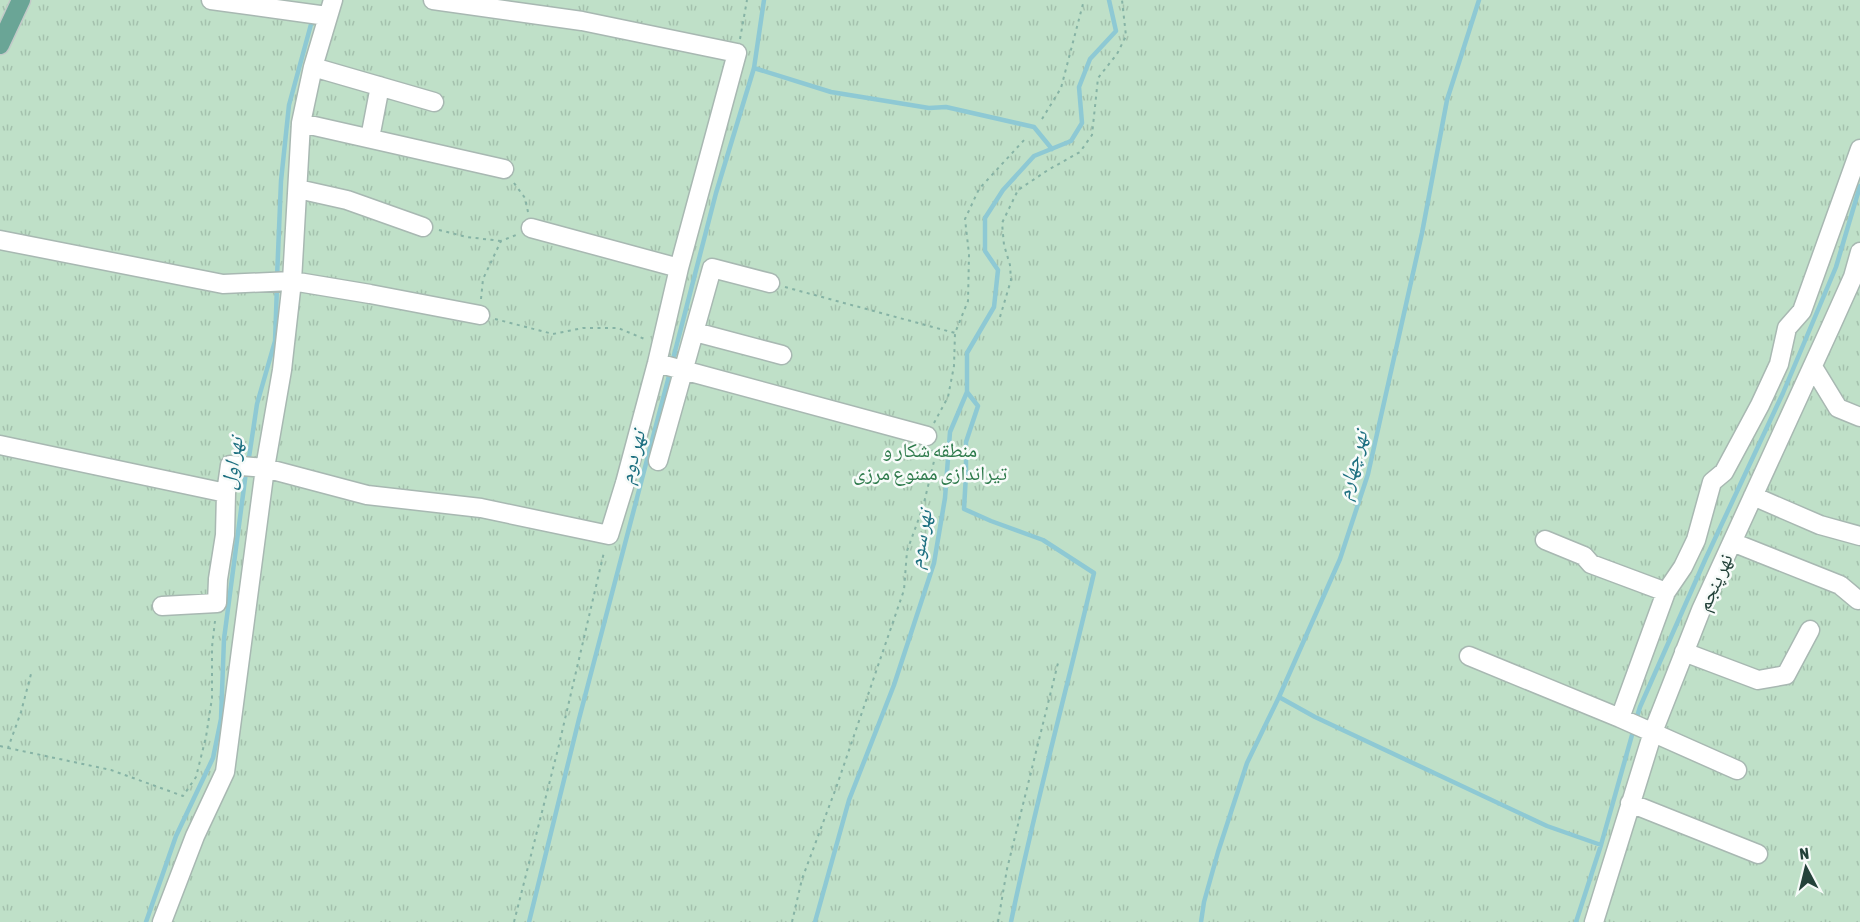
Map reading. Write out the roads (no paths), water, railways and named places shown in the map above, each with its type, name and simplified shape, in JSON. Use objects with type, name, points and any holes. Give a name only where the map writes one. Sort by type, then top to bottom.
[{"type":"main road","points":[[0,45],[21,0]]},
{"type":"street","points":[[162,922],[195,836],[225,772],[237,675],[253,467],[282,370],[298,189],[301,123],[327,10],[302,12],[211,0]]},
{"type":"street","points":[[433,0],[582,21],[737,53],[679,268],[658,461]]},
{"type":"street","points":[[313,67],[434,102]]},
{"type":"street","points":[[370,138],[380,87]]},
{"type":"street","points":[[301,123],[504,168]]},
{"type":"street","name":"نهر پنجم","points":[[1594,922],[1630,803],[1648,730],[1701,610],[1715,545],[1712,482],[1724,472],[1779,364],[1787,328],[1802,311],[1860,149]]},
{"type":"street","points":[[298,189],[347,200],[423,227]]},
{"type":"street","points":[[531,228],[679,268]]},
{"type":"street","points":[[0,240],[223,284],[288,282],[370,294],[480,315]]},
{"type":"street","name":"نهر پنجم","points":[[1624,719],[1666,592],[1683,567],[1715,545],[1753,496],[1853,277],[1860,252]]},
{"type":"street","points":[[162,606],[217,603],[230,465],[253,467],[368,495],[482,508],[609,535],[625,483],[669,362],[695,332],[712,268],[770,283]]},
{"type":"street","points":[[695,332],[782,355]]},
{"type":"street","points":[[669,362],[927,436]]},
{"type":"street","points":[[1813,367],[1838,408],[1860,417]]},
{"type":"street","points":[[0,445],[226,493]]},
{"type":"street","points":[[1753,496],[1820,525],[1860,537]]},
{"type":"street","points":[[1545,540],[1584,556],[1591,564],[1666,592]]},
{"type":"street","points":[[1715,545],[1840,585],[1858,600]]},
{"type":"street","points":[[1684,652],[1758,680],[1786,675],[1810,630]]},
{"type":"street","points":[[1470,656],[1624,719],[1737,770]]},
{"type":"street","points":[[1630,803],[1758,854]]},
{"type":"waterway","name":"نهر دوم","points":[[672,363],[716,193],[754,68],[764,0]]},
{"type":"waterway","name":"نهر سوم","points":[[815,922],[849,800],[894,685],[934,563],[945,498],[950,432],[967,392],[967,353],[994,307],[998,270],[985,251],[985,218],[1003,190],[1034,156],[1071,141],[1082,123],[1079,87],[1090,59],[1116,31],[1109,0]]},
{"type":"waterway","name":"نهر چهارم","points":[[1201,922],[1204,902],[1218,852],[1247,763],[1340,559],[1368,474],[1422,233],[1447,100],[1479,0]]},
{"type":"waterway","name":"نهر اول","points":[[277,278],[281,181],[289,105],[313,17]]},
{"type":"waterway","points":[[754,68],[831,92],[929,108],[946,107],[1034,127],[1052,149]]},
{"type":"waterway","points":[[1636,720],[1705,560],[1783,393],[1836,267],[1860,186]]},
{"type":"waterway","name":"نهر اول","points":[[248,464],[257,404],[275,341],[277,286]]},
{"type":"waterway","name":"نهر دوم","points":[[529,922],[579,719],[670,372]]},
{"type":"waterway","points":[[967,392],[978,406],[966,442],[964,509],[1043,540],[1094,573],[1030,834],[1011,922]]},
{"type":"waterway","name":"نهر اول","points":[[146,922],[176,836],[213,758],[221,719],[224,639],[246,472]]},
{"type":"waterway","points":[[1279,697],[1315,717],[1547,826],[1601,845]]},
{"type":"waterway","points":[[1576,922],[1601,845],[1634,728]]},
{"type":"park label","name":"منطقه شکار و تیراندازی ممنوع مرزی","points":[[930,460]]}]
